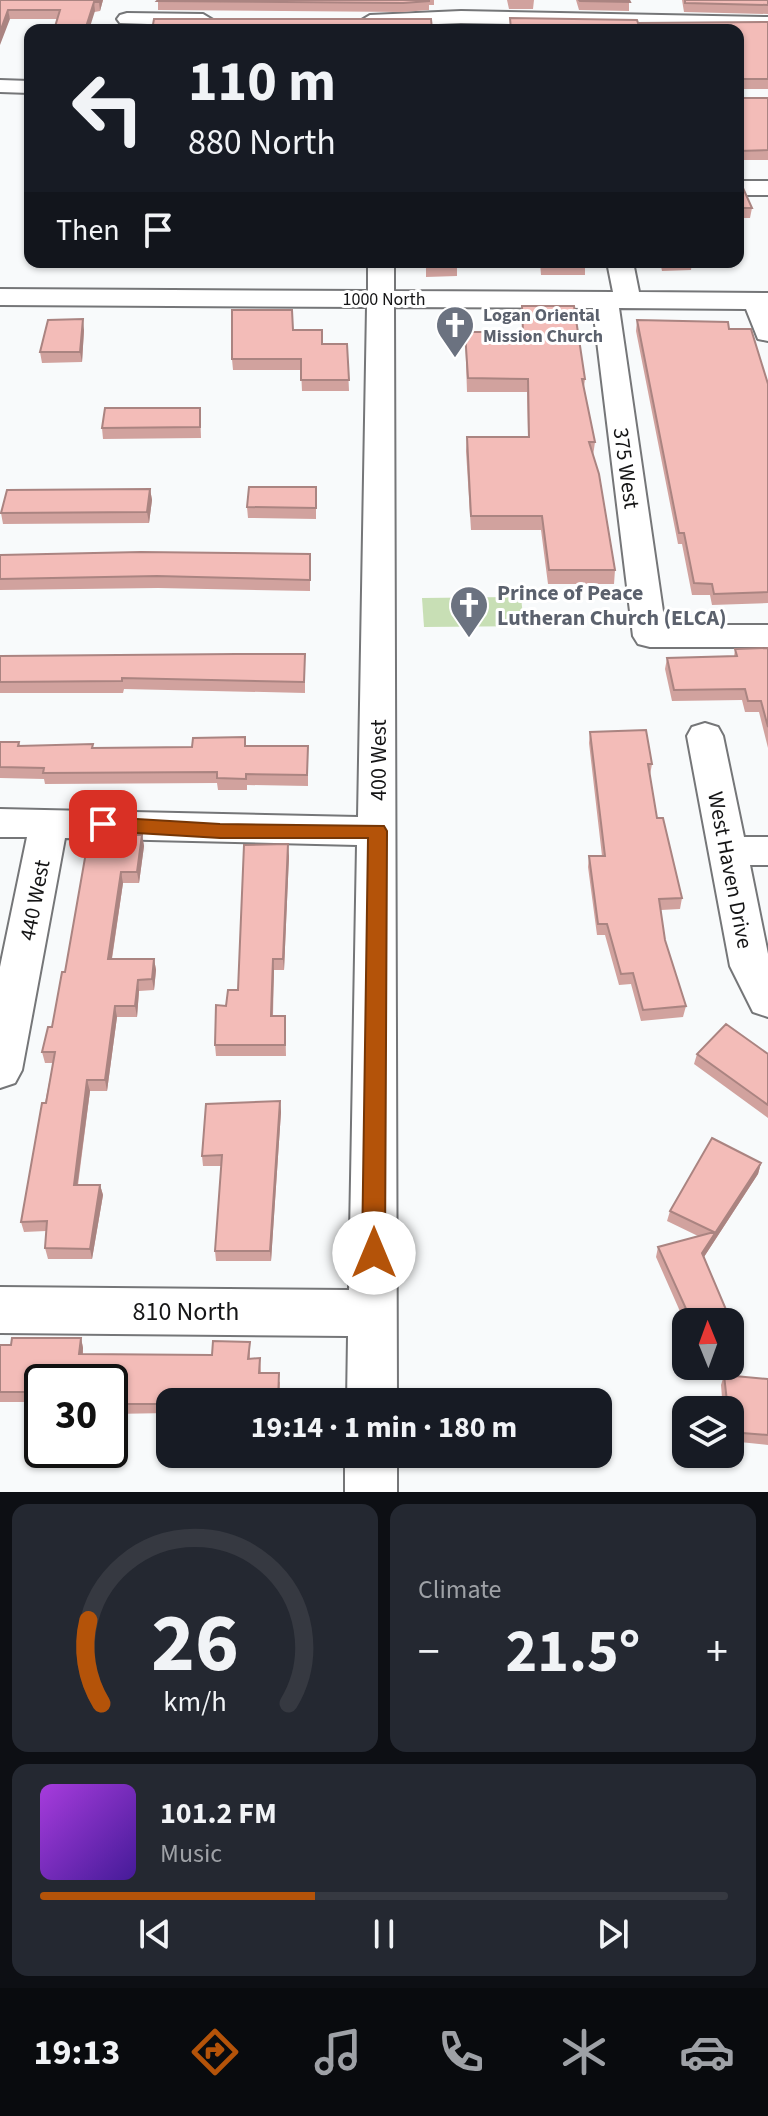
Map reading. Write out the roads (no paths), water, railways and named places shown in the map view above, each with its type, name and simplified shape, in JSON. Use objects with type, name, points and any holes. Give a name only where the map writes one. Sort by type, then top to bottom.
[{"type":"street","points":[[653,0],[659,23]]},
{"type":"street","points":[[342,21],[403,10],[659,23],[768,23]]},
{"type":"street","points":[[127,16],[220,20]]},
{"type":"street","points":[[0,86],[24,87]]},
{"type":"street","points":[[744,188],[768,188]]},
{"type":"street","name":"375 West","points":[[619,268],[616,300],[650,636],[768,636]]},
{"type":"street","name":"1000 North","points":[[0,297],[381,281],[616,300],[763,301]]},
{"type":"street","name":"400 West","points":[[372,1388],[381,281]]},
{"type":"street","points":[[763,301],[768,333]]},
{"type":"street","name":"West Haven Drive","points":[[705,736],[750,966],[768,1000]]},
{"type":"street","points":[[0,823],[130,824],[220,831],[377,831]]},
{"type":"street","name":"440 West","points":[[0,1070],[49,823]]},
{"type":"street","points":[[729,851],[768,851]]},
{"type":"street","name":"810 North","points":[[0,1310],[373,1313]]},
{"type":"street","points":[[371,1468],[371,1492]]},
{"type":"place","name":"Logan Oriental Mission Church","points":[[455,359]]},
{"type":"place","name":"Prince of Peace Lutheran Church (ELCA)","points":[[469,639]]}]
